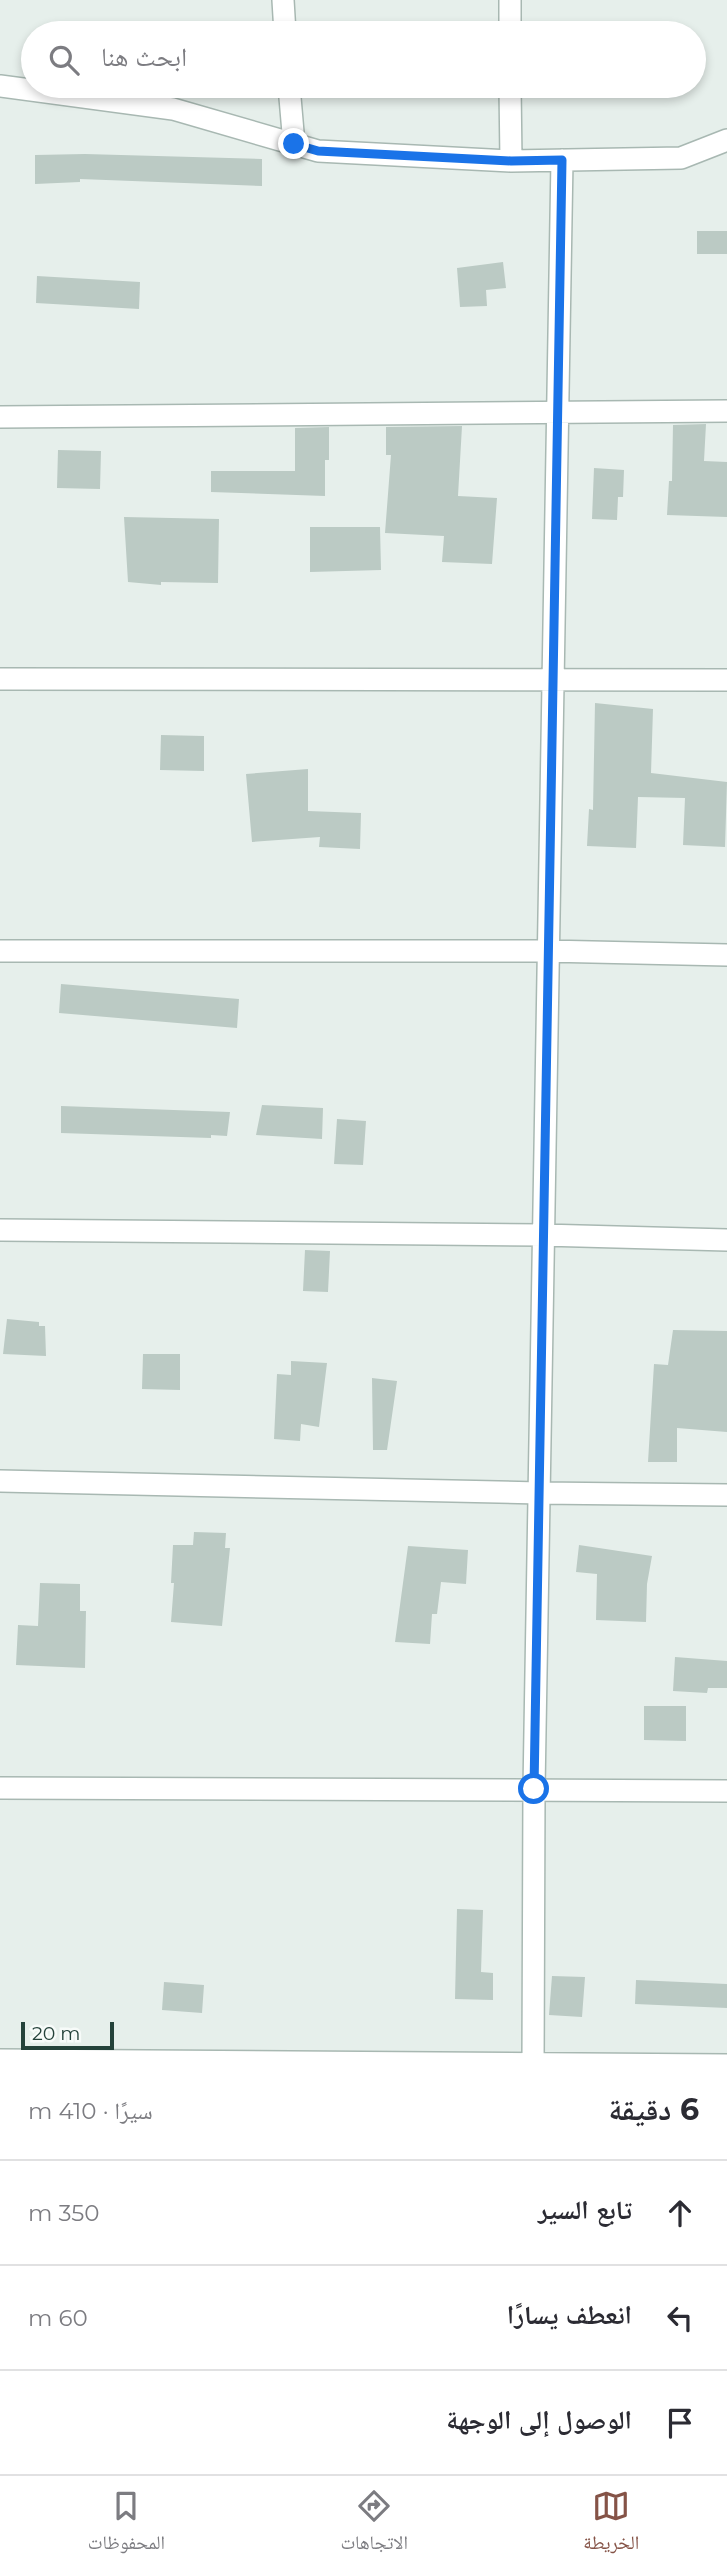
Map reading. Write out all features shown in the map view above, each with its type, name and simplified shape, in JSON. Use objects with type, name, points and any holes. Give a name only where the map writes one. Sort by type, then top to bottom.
[{"type":"street","points":[[283,0],[284,21]]},
{"type":"street","points":[[510,0],[510,21]]},
{"type":"street","points":[[0,86],[21,89]]},
{"type":"street","points":[[94,98],[173,108],[318,151],[511,161],[681,158],[727,140]]},
{"type":"street","points":[[290,98],[294,144]]},
{"type":"street","points":[[510,98],[511,161]]},
{"type":"street","points":[[533,2065],[534,1789],[562,160]]},
{"type":"street","points":[[0,417],[727,411]]},
{"type":"street","points":[[0,679],[727,680]]},
{"type":"street","points":[[0,951],[547,951],[727,955]]},
{"type":"street","points":[[0,1230],[543,1235],[727,1240]]},
{"type":"street","points":[[0,1481],[539,1493],[727,1494]]},
{"type":"street","points":[[0,1788],[727,1791]]},
{"type":"street","points":[[0,2060],[727,2065]]},
{"type":"building","points":[[35,155],[262,159],[262,186],[80,179],[80,182],[35,184]]},
{"type":"building","points":[[697,231],[727,231],[727,254],[697,254]]},
{"type":"building","points":[[503,262],[506,288],[486,290],[487,306],[460,307],[457,268]]},
{"type":"building","points":[[37,276],[140,282],[139,309],[36,303]]},
{"type":"building","points":[[706,424],[704,461],[727,462],[727,517],[667,515],[669,481],[672,481],[673,425]]},
{"type":"building","points":[[462,426],[458,496],[497,498],[492,564],[442,562],[444,536],[385,533],[391,455],[386,455],[386,427]]},
{"type":"building","points":[[329,427],[325,496],[211,492],[211,471],[295,471],[295,428]]},
{"type":"building","points":[[58,450],[101,451],[100,489],[57,488]]},
{"type":"building","points":[[594,468],[624,470],[623,497],[618,497],[617,520],[592,519]]},
{"type":"building","points":[[124,517],[219,519],[218,583],[161,582],[161,585],[128,582]]},
{"type":"building","points":[[310,527],[380,527],[381,570],[310,572]]},
{"type":"building","points":[[595,703],[653,709],[651,773],[727,782],[725,847],[683,845],[685,798],[638,797],[636,848],[587,846],[589,809],[593,810]]},
{"type":"building","points":[[161,735],[204,736],[204,771],[160,770]]},
{"type":"building","points":[[308,769],[308,811],[361,813],[360,849],[319,847],[320,837],[252,842],[246,774]]},
{"type":"building","points":[[61,984],[239,999],[237,1028],[59,1013]]},
{"type":"building","points":[[262,1105],[323,1108],[322,1139],[256,1135]]},
{"type":"building","points":[[61,1106],[230,1112],[227,1136],[211,1135],[211,1138],[61,1133]]},
{"type":"building","points":[[337,1119],[366,1121],[363,1165],[334,1164]]},
{"type":"building","points":[[305,1250],[330,1251],[328,1292],[303,1291]]},
{"type":"building","points":[[7,1319],[39,1322],[39,1326],[45,1326],[46,1356],[3,1354]]},
{"type":"building","points":[[673,1330],[727,1331],[727,1432],[677,1428],[677,1462],[648,1462],[654,1364],[668,1365]]},
{"type":"building","points":[[143,1354],[180,1354],[180,1390],[142,1389]]},
{"type":"building","points":[[291,1361],[327,1363],[319,1427],[301,1424],[300,1441],[274,1439],[277,1374],[291,1375]]},
{"type":"building","points":[[372,1378],[397,1381],[387,1450],[373,1450]]},
{"type":"building","points":[[194,1532],[226,1533],[225,1548],[230,1548],[222,1626],[171,1622],[173,1545],[193,1545]]},
{"type":"building","points":[[579,1545],[652,1556],[647,1584],[646,1622],[596,1620],[597,1574],[576,1572]]},
{"type":"building","points":[[408,1546],[468,1550],[466,1584],[441,1582],[437,1614],[432,1614],[430,1644],[395,1642]]},
{"type":"building","points":[[40,1583],[80,1584],[80,1611],[86,1611],[85,1668],[16,1665],[18,1625],[38,1626]]},
{"type":"building","points":[[675,1657],[727,1661],[727,1688],[708,1688],[707,1693],[673,1691]]},
{"type":"building","points":[[644,1706],[686,1706],[686,1741],[644,1740]]},
{"type":"building","points":[[457,1909],[483,1910],[481,1972],[493,1973],[493,2000],[455,1999]]},
{"type":"building","points":[[552,1976],[585,1977],[582,2017],[549,2015]]},
{"type":"building","points":[[636,1980],[727,1984],[727,2008],[635,2004]]},
{"type":"building","points":[[164,1982],[204,1985],[202,2013],[162,2010]]},
{"type":"route","points":[[294,144],[318,151],[511,161],[562,160],[534,1789]]}]
